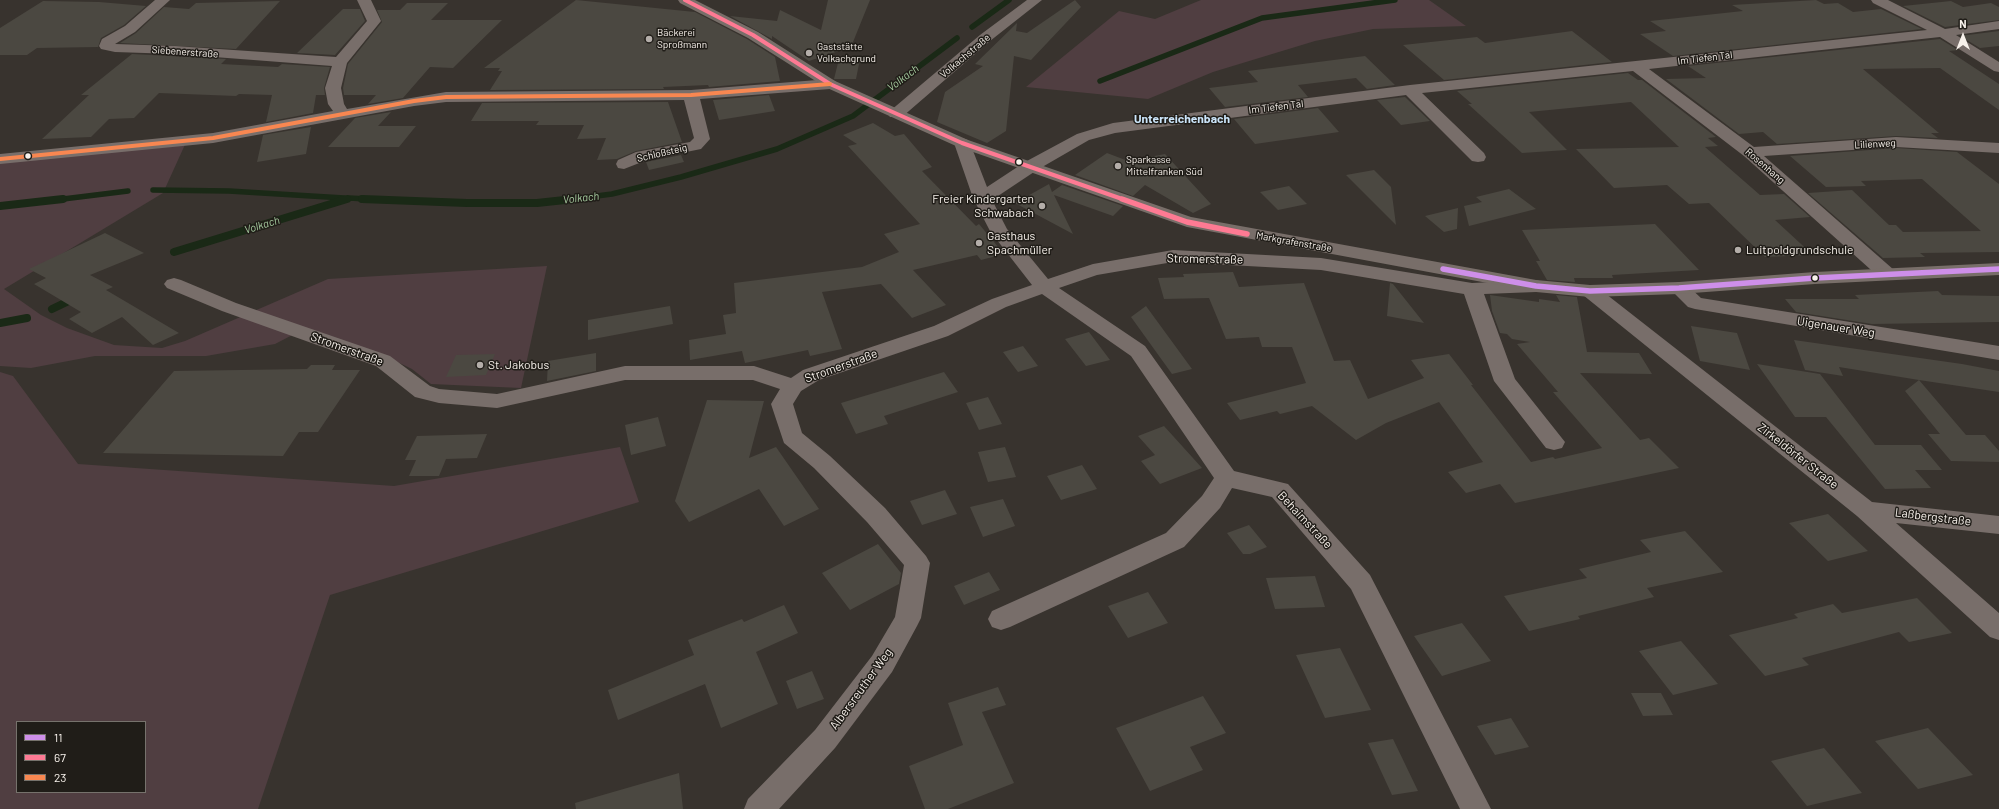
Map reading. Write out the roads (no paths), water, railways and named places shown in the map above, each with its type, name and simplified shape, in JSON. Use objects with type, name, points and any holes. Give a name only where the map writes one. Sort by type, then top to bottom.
[{"type":"main road","name":"Markgrafenstraße","points":[[685,0],[753,35],[830,84],[962,143],[1188,222],[1536,286],[1590,291],[1679,288],[1888,274],[1999,269]]},
{"type":"street","name":"Siebenerstraße","points":[[163,0],[130,29],[107,42],[106,46],[115,48],[175,50],[340,62]]},
{"type":"street","points":[[344,115],[336,104],[333,88],[340,62],[374,21],[364,0]]},
{"type":"street","name":"Volkachstraße","points":[[892,112],[1035,0]]},
{"type":"street","points":[[1878,0],[1943,32],[1999,68]]},
{"type":"street","name":"Im Tiefen Tal","points":[[982,198],[1031,166],[1083,137],[1113,128],[1410,90],[1999,25]]},
{"type":"street","name":"Rosenhang","points":[[1636,66],[1750,152],[1888,274]]},
{"type":"street","points":[[0,159],[213,138],[414,101],[446,97],[691,95],[830,84]]},
{"type":"street","points":[[1410,90],[1478,157]]},
{"type":"street","name":"Schloßsteig","points":[[624,164],[642,156],[695,146],[702,139],[691,95]]},
{"type":"street","name":"Lilienweg","points":[[1750,152],[1896,142],[1999,148]]},
{"type":"street","points":[[962,143],[982,198],[999,231],[1044,287],[1138,351],[1226,478],[1211,502],[1175,540],[1001,619]]},
{"type":"street","name":"Stromerstraße","points":[[174,284],[229,307],[383,361],[423,392],[439,396],[497,401],[625,373],[754,373],[793,386],[811,375],[941,331],[999,303],[1093,270],[1173,256],[1321,264],[1472,289],[1536,286]]},
{"type":"street","name":"Uigenauer Weg","points":[[1679,288],[1694,303],[1999,353]]},
{"type":"street","points":[[1472,289],[1505,381],[1554,442]]},
{"type":"street","name":"Zirkeldörfer Straße","points":[[1590,291],[1866,510],[1999,629]]},
{"type":"street","name":"Albersreuther Weg","points":[[759,809],[825,739],[882,664],[908,618],[917,564],[876,515],[822,462],[792,437],[782,404],[793,386]]},
{"type":"street","name":"Behaimstraße","points":[[1226,478],[1280,490],[1361,582],[1476,809]]},
{"type":"street","name":"Laßbergstraße","points":[[1866,510],[1999,525]]},
{"type":"waterway","name":"Volkach","points":[[972,27],[1009,0]]},
{"type":"waterway","points":[[1100,81],[1262,18],[1395,0]]},
{"type":"waterway","name":"Volkach","points":[[572,199],[612,194],[681,177],[777,149],[853,116],[957,38]]},
{"type":"waterway","points":[[153,190],[229,191],[344,198]]},
{"type":"waterway","points":[[55,200],[128,191]]},
{"type":"waterway","name":"Volkach","points":[[345,200],[349,198],[381,200]]},
{"type":"waterway","points":[[0,206],[63,199]]},
{"type":"waterway","name":"Volkach","points":[[362,199],[381,200]]},
{"type":"waterway","name":"Volkach","points":[[381,200],[467,203],[537,203],[572,199]]},
{"type":"waterway","name":"Volkach","points":[[566,200],[572,199]]},
{"type":"waterway","name":"Volkach","points":[[174,252],[345,200]]},
{"type":"waterway","name":"Volkach","points":[[381,200],[386,200]]},
{"type":"waterway","name":"Volkach","points":[[52,309],[75,298]]},
{"type":"waterway","name":"Volkach","points":[[0,323],[27,318]]},
{"type":"place","name":"Bäckerei Sproßmann","points":[[649,39]]},
{"type":"place","name":"Gaststätte Volkachgrund","points":[[809,53]]},
{"type":"place","name":"Sparkasse Mittelfranken Süd","points":[[1118,166]]},
{"type":"place","name":"Freier Kindergarten Schwabach","points":[[1042,206]]},
{"type":"place","name":"Gasthaus Spachmüller","points":[[979,243]]},
{"type":"place","name":"Luitpoldgrundschule","points":[[1738,250]]},
{"type":"place","name":"St. Jakobus","points":[[480,365]]},
{"type":"district","name":"Unterreichenbach","points":[[1182,119]]}]
